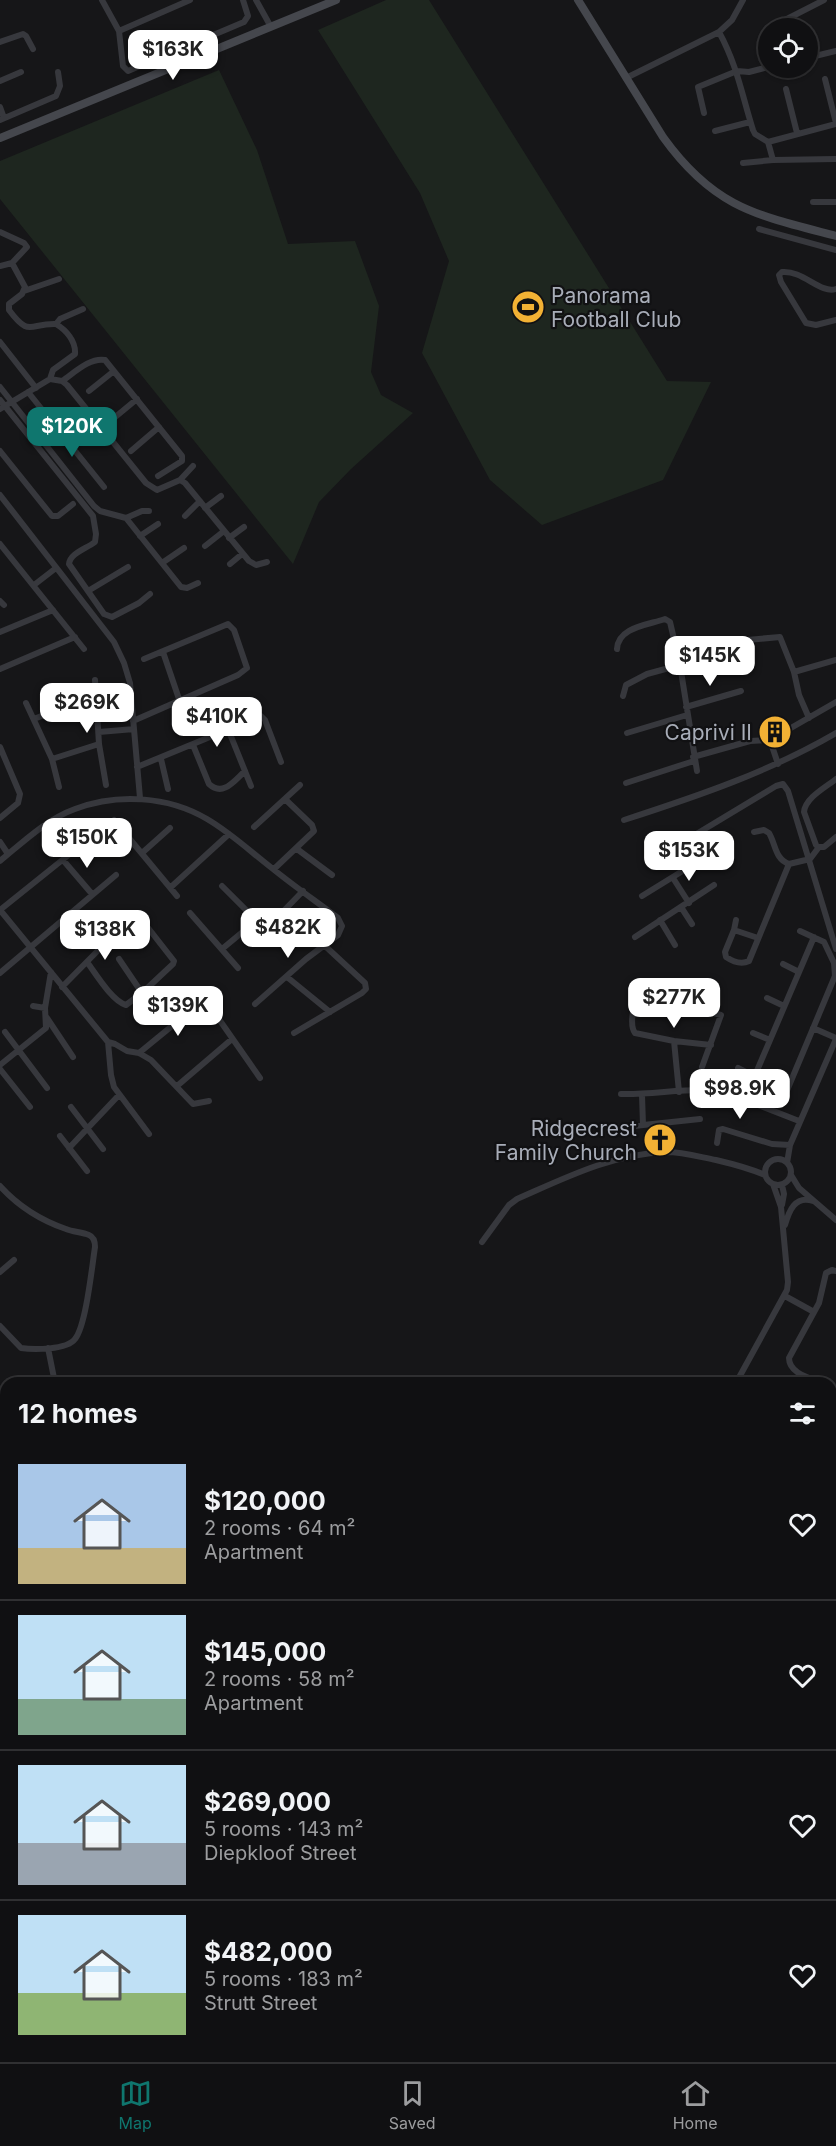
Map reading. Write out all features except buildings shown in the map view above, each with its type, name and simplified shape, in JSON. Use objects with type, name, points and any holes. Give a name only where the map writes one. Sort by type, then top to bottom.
[{"type":"street","points":[[102,0],[118,31],[123,66],[126,70],[131,70],[244,22],[248,15],[243,0]]},
{"type":"street","points":[[118,31],[190,0]]},
{"type":"street","points":[[256,0],[270,27]]},
{"type":"street","points":[[0,138],[336,0]]},
{"type":"street","points":[[578,0],[669,146],[710,189],[735,205],[759,216],[836,236]]},
{"type":"street","points":[[626,78],[719,32],[732,20],[743,0]]},
{"type":"street","points":[[789,18],[824,0]]},
{"type":"street","points":[[719,32],[732,55],[755,134],[768,142],[773,160]]},
{"type":"street","points":[[0,42],[23,34],[33,49]]},
{"type":"street","points":[[818,55],[836,51]]},
{"type":"street","points":[[704,113],[698,87],[737,71],[758,70]]},
{"type":"street","points":[[0,81],[21,72]]},
{"type":"street","points":[[0,107],[2,119],[56,96],[60,86],[58,72]]},
{"type":"street","points":[[768,142],[836,123],[825,79]]},
{"type":"street","points":[[786,89],[797,133]]},
{"type":"street","points":[[715,130],[750,122]]},
{"type":"street","points":[[743,164],[773,160],[836,159]]},
{"type":"street","points":[[813,202],[836,202]]},
{"type":"street","points":[[759,229],[836,250]]},
{"type":"street","points":[[0,232],[24,243],[27,248],[12,263],[0,266]]},
{"type":"street","points":[[12,263],[24,282],[24,291]]},
{"type":"street","points":[[836,289],[825,289],[795,272],[782,272],[779,275],[806,323],[816,325],[836,320]]},
{"type":"street","points":[[59,279],[24,291],[11,302],[8,308],[23,326],[34,328],[56,324],[60,319],[83,309]]},
{"type":"street","points":[[50,380],[53,370],[72,358],[76,349],[71,338],[56,324]]},
{"type":"street","points":[[0,342],[36,388]]},
{"type":"street","points":[[62,381],[98,359],[105,360],[183,458],[158,477]]},
{"type":"street","points":[[89,390],[114,371]]},
{"type":"street","points":[[2,407],[50,380],[62,381],[151,488],[162,489],[180,480],[193,466]]},
{"type":"street","points":[[0,387],[94,506],[100,511],[126,518],[181,587],[188,588],[198,583]]},
{"type":"street","points":[[28,392],[104,487]]},
{"type":"street","points":[[108,423],[137,399]]},
{"type":"street","points":[[0,400],[2,407],[93,516],[96,534],[94,542],[72,556],[69,564],[104,614],[112,617],[133,607],[150,594]]},
{"type":"street","points":[[130,451],[159,427]]},
{"type":"street","points":[[0,451],[52,516],[58,516],[73,504]]},
{"type":"street","points":[[180,480],[206,508],[242,554],[256,565],[267,562]]},
{"type":"street","points":[[0,495],[114,642],[124,663],[130,683],[140,798]]},
{"type":"street","points":[[206,508],[221,496]]},
{"type":"street","points":[[185,516],[200,501]]},
{"type":"street","points":[[126,518],[142,511],[149,512]]},
{"type":"street","points":[[140,536],[158,524]]},
{"type":"street","points":[[229,538],[243,527]]},
{"type":"street","points":[[205,546],[224,531]]},
{"type":"street","points":[[0,544],[84,649]]},
{"type":"street","points":[[162,563],[184,548]]},
{"type":"street","points":[[230,564],[242,554]]},
{"type":"street","points":[[88,591],[128,567]]},
{"type":"street","points":[[34,585],[56,568]]},
{"type":"street","points":[[0,632],[53,610]]},
{"type":"street","points":[[617,649],[618,640],[625,633],[668,620],[670,622],[680,665],[697,771]]},
{"type":"street","points":[[133,721],[245,671],[247,668],[242,648],[234,630],[228,624],[144,659]]},
{"type":"street","points":[[623,696],[626,685],[632,681],[747,640],[776,637],[783,641],[799,695],[809,718]]},
{"type":"street","points":[[0,669],[75,638]]},
{"type":"street","points":[[163,652],[180,699]]},
{"type":"street","points":[[794,672],[836,660]]},
{"type":"street","points":[[95,680],[99,744],[106,785]]},
{"type":"street","points":[[65,688],[72,702]]},
{"type":"street","points":[[686,707],[741,691]]},
{"type":"street","points":[[34,719],[96,694]]},
{"type":"street","points":[[626,783],[750,741],[770,740],[836,702]]},
{"type":"street","points":[[26,703],[52,759],[59,787]]},
{"type":"street","points":[[627,733],[687,715]]},
{"type":"street","points":[[137,767],[193,746],[261,716],[265,720],[281,762]]},
{"type":"street","points":[[99,732],[134,729]]},
{"type":"street","points":[[228,729],[251,786]]},
{"type":"street","points":[[624,819],[705,794],[778,764],[836,733]]},
{"type":"street","points":[[770,740],[778,764]]},
{"type":"street","points":[[52,759],[99,744]]},
{"type":"street","points":[[193,746],[209,784],[214,789],[225,788],[245,771]]},
{"type":"street","points":[[0,747],[20,794],[18,803],[0,818]]},
{"type":"street","points":[[161,759],[168,789]]},
{"type":"street","points":[[817,850],[804,806],[836,779]]},
{"type":"street","points":[[650,862],[776,786],[783,784],[788,791],[810,859],[836,949]]},
{"type":"street","points":[[254,827],[300,785]]},
{"type":"street","points":[[0,861],[37,831],[74,809],[99,801],[140,798],[191,811],[229,834],[340,920],[342,928],[338,934],[255,1004]]},
{"type":"street","points":[[274,870],[315,828],[286,800]]},
{"type":"street","points":[[114,820],[177,896]]},
{"type":"street","points":[[142,853],[170,828]]},
{"type":"street","points":[[754,832],[769,833],[777,855],[789,864],[810,859],[817,850],[836,837]]},
{"type":"street","points":[[171,887],[229,834]]},
{"type":"street","points":[[0,842],[8,854]]},
{"type":"street","points":[[86,842],[0,910],[108,1042],[111,1075],[119,1095],[149,1134]]},
{"type":"street","points":[[642,896],[723,846]]},
{"type":"street","points":[[674,848],[687,869]]},
{"type":"street","points":[[297,849],[332,875]]},
{"type":"street","points":[[63,860],[92,894]]},
{"type":"street","points":[[736,920],[725,952],[726,957],[741,963],[749,961],[789,864]]},
{"type":"street","points":[[0,973],[116,875]]},
{"type":"street","points":[[673,878],[689,903]]},
{"type":"street","points":[[635,937],[714,885]]},
{"type":"street","points":[[222,886],[276,940]]},
{"type":"street","points":[[266,929],[303,891]]},
{"type":"street","points":[[681,907],[692,924]]},
{"type":"street","points":[[190,913],[238,968]]},
{"type":"street","points":[[62,987],[132,916],[138,915],[174,960],[173,964],[126,1005],[121,1003],[87,962]]},
{"type":"street","points":[[222,949],[257,920]]},
{"type":"street","points":[[660,920],[675,945]]},
{"type":"street","points":[[734,930],[758,938]]},
{"type":"street","points":[[800,932],[822,939],[834,963],[835,976],[780,1102],[753,1092],[750,1087],[814,937]]},
{"type":"street","points":[[294,1033],[366,991],[365,983],[324,945]]},
{"type":"street","points":[[119,959],[142,993]]},
{"type":"street","points":[[783,964],[799,972]]},
{"type":"street","points":[[30,1107],[0,1067],[46,1028],[45,1008],[51,972]]},
{"type":"street","points":[[287,977],[330,1012]]},
{"type":"street","points":[[651,996],[654,982]]},
{"type":"street","points":[[702,1067],[711,1045],[720,1015],[651,996],[642,996],[635,1003],[632,1030],[635,1033],[674,1041],[711,1045]]},
{"type":"street","points":[[767,998],[784,1006]]},
{"type":"street","points":[[140,1053],[203,1001],[207,1002],[260,1077]]},
{"type":"street","points":[[33,1006],[45,1008]]},
{"type":"street","points":[[47,1017],[73,1057]]},
{"type":"street","points":[[813,1028],[836,1039],[799,1121],[789,1147],[787,1163],[799,1188],[836,1220]]},
{"type":"street","points":[[5,1032],[47,1088]]},
{"type":"street","points":[[753,1033],[770,1040]]},
{"type":"street","points":[[177,1086],[232,1039]]},
{"type":"street","points":[[674,1041],[679,1092]]},
{"type":"street","points":[[108,1042],[127,1051],[140,1053],[151,1060],[193,1104],[209,1101]]},
{"type":"street","points":[[738,1068],[754,1076]]},
{"type":"street","points":[[621,1094],[642,1095],[709,1089],[722,1091],[799,1121]]},
{"type":"street","points":[[69,1148],[119,1095]]},
{"type":"street","points":[[642,1095],[643,1125]]},
{"type":"street","points":[[71,1107],[103,1149]]},
{"type":"street","points":[[615,1128],[700,1119]]},
{"type":"street","points":[[717,1143],[719,1130],[723,1129],[789,1147]]},
{"type":"street","points":[[60,1136],[87,1171]]},
{"type":"street","points":[[748,1167],[766,1165],[777,1159],[789,1147]]},
{"type":"street","points":[[482,1242],[509,1205],[517,1199],[603,1163],[629,1156],[667,1152],[692,1155],[748,1167],[765,1175]]},
{"type":"street","points":[[777,1159],[787,1163]]},
{"type":"street","points":[[766,1165],[767,1180],[773,1184],[799,1188]]},
{"type":"street","points":[[781,1207],[784,1184],[791,1175]]},
{"type":"street","points":[[742,1377],[784,1296],[788,1282],[781,1207],[773,1184]]},
{"type":"street","points":[[0,1186],[20,1206],[35,1216],[92,1237],[95,1247],[80,1330],[75,1340],[69,1344],[48,1348],[21,1348],[0,1326]]},
{"type":"street","points":[[784,1229],[789,1212],[795,1203],[804,1200],[817,1203]]},
{"type":"street","points":[[0,1272],[14,1260]]},
{"type":"street","points":[[810,1377],[794,1370],[789,1358],[819,1303],[826,1273],[836,1271]]},
{"type":"street","points":[[784,1296],[814,1312]]},
{"type":"street","points":[[48,1348],[54,1377]]},
{"type":"shaded area","name":"Panorama Football Club","points":[[386,0],[429,0],[667,381],[711,382],[663,480],[542,525],[490,480],[422,353],[449,261],[420,193],[318,30]]},
{"type":"shaded area","points":[[219,70],[257,150],[288,244],[355,241],[379,306],[371,372],[381,395],[413,413],[351,469],[319,502],[293,564],[0,199],[0,161]]},
{"type":"place","name":"Panorama Football Club","points":[[528,307]]},
{"type":"place","name":"Caprivi II","points":[[775,732]]},
{"type":"place","name":"Ridgecrest Family Church","points":[[660,1140]]}]
